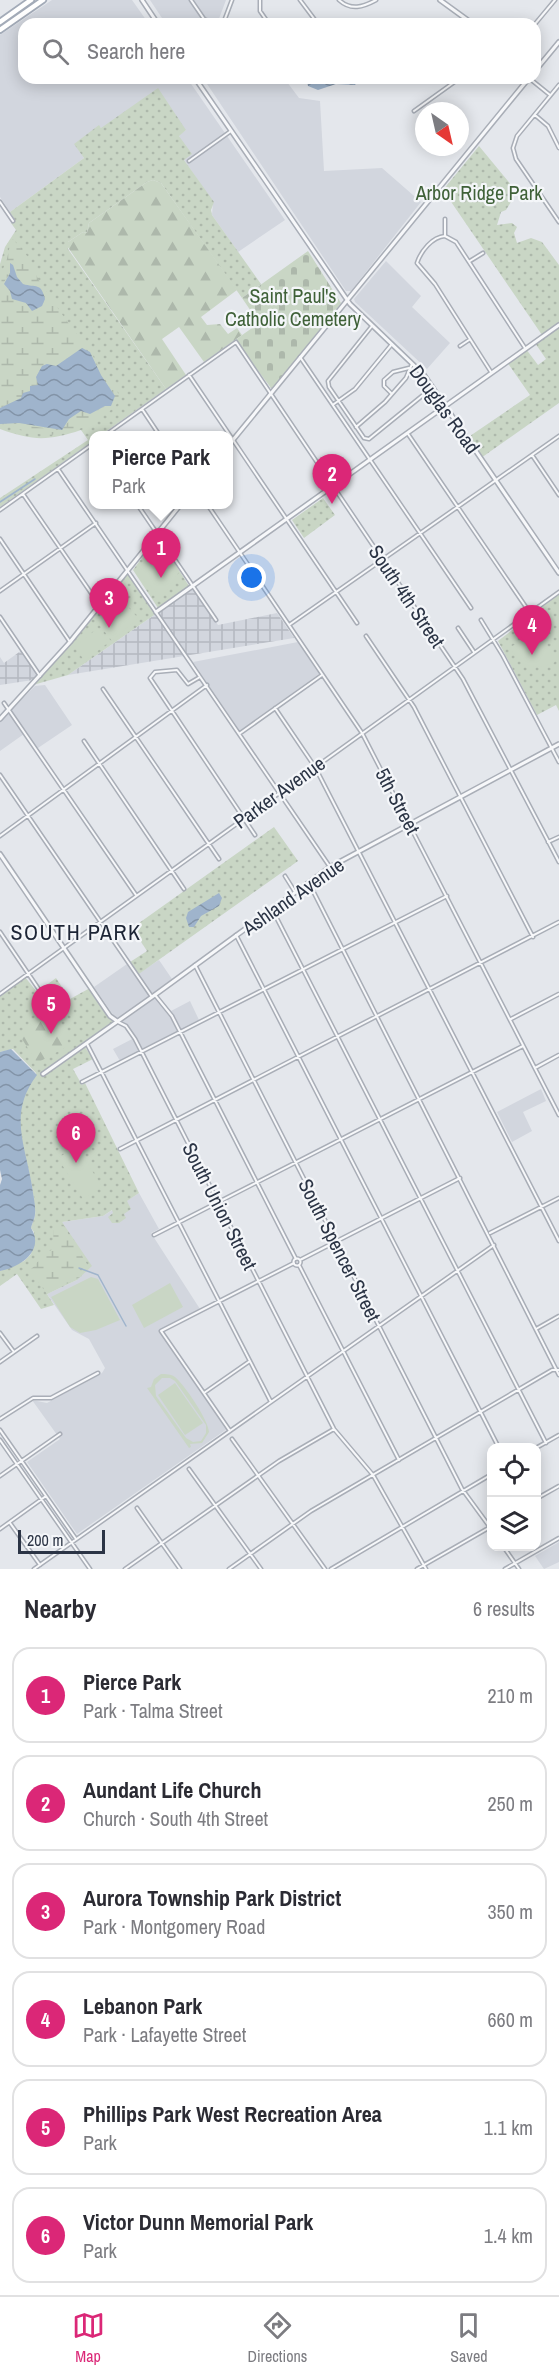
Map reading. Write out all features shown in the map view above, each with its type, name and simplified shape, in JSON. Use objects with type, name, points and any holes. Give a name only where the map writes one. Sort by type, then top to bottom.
[{"type":"main road","points":[[0,22],[31,0]]},
{"type":"main road","points":[[0,30],[43,0]]},
{"type":"street","points":[[142,0],[154,18]]},
{"type":"street","points":[[191,0],[203,18]]},
{"type":"street","points":[[225,18],[232,0]]},
{"type":"street","points":[[260,0],[260,11],[264,18]]},
{"type":"street","points":[[300,0],[314,18]]},
{"type":"street","points":[[339,0],[348,6],[360,8],[376,0]]},
{"type":"street","points":[[440,0],[464,18]]},
{"type":"street","points":[[540,18],[555,0]]},
{"type":"street","points":[[446,4],[449,1]]},
{"type":"street","points":[[541,63],[559,42]]},
{"type":"street","name":"Douglas Road","points":[[199,84],[347,301],[433,387],[559,573]]},
{"type":"street","points":[[414,111],[452,84]]},
{"type":"street","points":[[233,440],[524,84]]},
{"type":"street","points":[[536,84],[550,95]]},
{"type":"street","points":[[559,85],[517,136],[513,151],[559,222]]},
{"type":"street","points":[[535,114],[548,126],[559,148]]},
{"type":"street","points":[[189,161],[231,131]]},
{"type":"street","points":[[0,202],[13,221]]},
{"type":"street","points":[[445,236],[446,219]]},
{"type":"street","points":[[491,372],[435,284],[417,263],[436,238],[445,236],[456,242],[525,348]]},
{"type":"street","points":[[470,262],[483,253]]},
{"type":"street","points":[[156,612],[559,325]]},
{"type":"street","points":[[372,326],[327,381],[364,438],[369,439],[433,387]]},
{"type":"street","points":[[460,346],[469,340]]},
{"type":"street","name":"South 4th Street","points":[[189,375],[236,342],[455,666],[559,862]]},
{"type":"street","points":[[333,405],[352,392],[392,344]]},
{"type":"street","points":[[300,357],[471,608]]},
{"type":"street","points":[[356,427],[383,405],[406,378],[412,364]]},
{"type":"street","points":[[392,393],[384,386],[384,380],[393,372],[409,368]]},
{"type":"street","points":[[110,431],[189,375],[225,431]]},
{"type":"street","points":[[142,409],[157,431]]},
{"type":"street","points":[[407,433],[530,613]]},
{"type":"street","points":[[289,625],[559,436]]},
{"type":"street","points":[[233,442],[357,623]]},
{"type":"street","points":[[0,510],[89,446]]},
{"type":"street","points":[[532,455],[559,495]]},
{"type":"street","points":[[58,469],[330,867]]},
{"type":"street","points":[[22,494],[99,606]]},
{"type":"street","points":[[140,509],[216,620]]},
{"type":"street","points":[[0,718],[70,642],[177,509]]},
{"type":"street","name":"5th Street","points":[[211,509],[362,733],[411,824],[523,1046],[557,1107],[559,1115]]},
{"type":"street","points":[[0,591],[96,523]]},
{"type":"street","points":[[0,539],[70,642]]},
{"type":"street","name":"Parker Avenue","points":[[0,994],[559,592]]},
{"type":"street","points":[[0,617],[40,676]]},
{"type":"street","points":[[481,620],[559,762]]},
{"type":"street","points":[[458,628],[474,652]]},
{"type":"street","points":[[366,636],[408,699],[533,937]]},
{"type":"street","points":[[201,676],[188,684],[177,669],[155,672],[151,675],[151,682],[255,835]]},
{"type":"street","points":[[239,734],[322,675]]},
{"type":"street","points":[[0,836],[207,685]]},
{"type":"street","points":[[103,689],[219,859]]},
{"type":"street","points":[[4,703],[136,895]]},
{"type":"street","points":[[275,708],[315,766],[559,1242]]},
{"type":"street","points":[[84,741],[184,889]]},
{"type":"street","name":"Ashland Avenue","points":[[43,1074],[330,867],[559,744]]},
{"type":"street","points":[[0,775],[100,922],[154,996],[169,1011],[399,1460]]},
{"type":"street","points":[[548,842],[559,837]]},
{"type":"street","name":"South Union Street","points":[[0,854],[110,1016],[126,1026],[334,1429],[373,1475],[425,1567]]},
{"type":"street","points":[[285,876],[296,892]]},
{"type":"street","points":[[309,883],[559,1375]]},
{"type":"street","points":[[82,1082],[447,896]]},
{"type":"street","points":[[272,909],[546,1443]]},
{"type":"street","points":[[120,1149],[559,922]]},
{"type":"street","points":[[0,932],[40,991]]},
{"type":"street","points":[[236,935],[496,1443]]},
{"type":"street","name":"South Spencer Street","points":[[195,965],[436,1438],[464,1491],[487,1523]]},
{"type":"street","points":[[510,1019],[559,994]]},
{"type":"street","points":[[77,1044],[80,1048]]},
{"type":"street","points":[[87,1044],[272,1402]]},
{"type":"street","points":[[154,1235],[523,1046]]},
{"type":"street","points":[[535,1068],[559,1055]]},
{"type":"street","points":[[230,1431],[161,1331],[460,1178]]},
{"type":"street","points":[[488,1234],[559,1198]]},
{"type":"street","points":[[34,1569],[494,1245]]},
{"type":"street","points":[[294,1263],[299,1265]]},
{"type":"street","points":[[536,1329],[559,1316]]},
{"type":"street","points":[[0,1333],[14,1352]]},
{"type":"street","points":[[0,1362],[37,1336]]},
{"type":"street","points":[[204,1393],[250,1361]]},
{"type":"street","points":[[229,1569],[293,1524],[373,1475],[552,1370],[558,1370]]},
{"type":"street","points":[[0,1419],[33,1398],[51,1398],[98,1373]]},
{"type":"street","points":[[125,1569],[258,1475],[334,1429]]},
{"type":"street","points":[[0,1430],[76,1539]]},
{"type":"street","points":[[0,1476],[60,1434]]},
{"type":"street","points":[[541,1446],[559,1435]]},
{"type":"street","points":[[232,1439],[325,1569]]},
{"type":"street","points":[[0,1440],[90,1569]]},
{"type":"street","points":[[189,1469],[261,1569]]},
{"type":"street","points":[[331,1569],[487,1477]]},
{"type":"street","points":[[540,1497],[559,1486]]},
{"type":"street","points":[[0,1529],[46,1496]]},
{"type":"street","points":[[137,1508],[180,1569]]},
{"type":"street","points":[[10,1522],[40,1564]]},
{"type":"street","points":[[417,1569],[425,1567],[487,1530]]},
{"type":"street","points":[[505,1569],[559,1538]]},
{"type":"street","points":[[507,1551],[519,1569]]},
{"type":"shaded area","points":[[52,0],[132,0],[145,18],[25,18]]},
{"type":"shaded area","points":[[150,0],[226,0],[219,18],[162,18]]},
{"type":"shaded area","points":[[18,23],[18,84],[191,84],[285,220],[238,252],[212,215],[213,202],[184,160],[179,135],[186,130],[101,128],[99,126],[75,144],[84,158],[10,212],[0,197],[0,35]]},
{"type":"shaded area","points":[[207,84],[288,84],[299,98],[320,101],[324,171],[382,168],[421,202],[351,291],[346,291]]},
{"type":"shaded area","points":[[386,261],[421,296],[412,307],[450,343],[427,369],[355,302],[354,299]]},
{"type":"shaded area","points":[[193,588],[218,625],[277,613],[294,638],[68,675]]},
{"type":"shaded area","points":[[298,642],[319,674],[240,731],[193,662]]},
{"type":"shaded area","points":[[22,650],[38,674],[33,680],[0,685],[0,657],[4,663]]},
{"type":"shaded area","points":[[45,685],[72,725],[35,750],[24,734],[0,751],[0,721],[35,686]]},
{"type":"shaded area","points":[[159,960],[172,979],[154,993],[171,1011],[190,1001],[199,1020],[120,1061],[113,1049],[136,1037],[125,1023],[114,1016],[94,987],[127,964],[136,975]]},
{"type":"shaded area","points":[[541,1089],[546,1101],[523,1112],[532,1131],[512,1142],[497,1112]]},
{"type":"shaded area","points":[[139,1193],[159,1229],[151,1233],[200,1309],[160,1330],[227,1429],[77,1534],[27,1462],[60,1439],[32,1400],[47,1403],[102,1373],[105,1368],[89,1339],[72,1330],[47,1294],[77,1280],[62,1222],[103,1216]]},
{"type":"shaded area","points":[[559,1542],[559,1562],[544,1569],[535,1556]]},
{"type":"green space","points":[[158,88],[186,130],[179,136],[192,154],[184,160],[214,202],[212,215],[261,284],[242,298],[161,183],[153,180],[89,223],[87,233],[83,232],[68,242],[68,249],[166,389],[107,431],[89,431],[89,444],[0,507],[0,498],[88,440],[81,430],[50,438],[40,438],[22,436],[0,429],[0,264],[5,247],[16,230],[11,223],[15,220],[10,212],[84,158],[74,144],[99,125],[101,128]]},
{"type":"green space","name":"Arbor Ridge Park","points":[[479,146],[517,192],[506,210],[501,212],[497,225],[512,223],[517,227],[514,233],[517,243],[531,238],[542,242],[559,265],[559,325],[542,335],[443,190]]},
{"type":"green space","points":[[153,180],[161,183],[237,290],[201,317],[207,325],[220,324],[228,334],[237,328],[242,335],[204,362],[179,327],[162,339],[186,375],[166,389],[67,246],[68,242],[83,232],[87,233],[89,223]]},
{"type":"green space","points":[[13,239],[28,257],[39,281],[73,330],[88,346],[98,366],[120,397],[110,411],[79,429],[44,435],[9,424],[51,428],[55,431],[62,428],[81,411],[92,414],[105,406],[111,406],[115,398],[87,349],[84,348],[56,366],[40,367],[36,377],[39,385],[26,392],[21,398],[0,408],[0,276],[7,259],[10,245],[7,244]],"holes":[[[13,265],[17,277],[23,284],[38,288],[43,292],[45,296],[42,307],[34,311],[6,286],[4,282]]]},
{"type":"green space","name":"Saint Paul's Catholic Cemetery","points":[[308,251],[341,303],[275,386],[271,388],[235,340],[259,323],[242,298]]},
{"type":"green space","points":[[559,327],[559,403],[481,458],[467,438],[530,395],[507,362],[526,349],[538,365],[546,359],[535,343]]},
{"type":"green space","points":[[323,498],[335,515],[304,538],[292,520]]},
{"type":"green space","points":[[155,540],[161,542],[189,586],[158,608],[133,570]]},
{"type":"green space","points":[[158,556],[170,560],[179,572],[164,594],[160,595],[135,572],[145,562]]},
{"type":"green space","points":[[129,570],[157,613],[68,675],[33,685]]},
{"type":"green space","points":[[559,594],[559,711],[556,705],[537,715],[498,641]]},
{"type":"green space","points":[[122,600],[138,618],[112,641],[97,622]]},
{"type":"green space","points":[[98,628],[109,642],[85,661],[74,647]]},
{"type":"green space","points":[[537,634],[542,635],[555,662],[535,667],[523,663],[514,654],[510,647]]},
{"type":"green space","points":[[274,827],[298,861],[136,976],[127,964],[147,951],[132,928]]},
{"type":"green space","points":[[25,977],[37,992],[56,978],[70,999],[90,988],[110,1016],[118,1022],[85,1047],[93,1059],[73,1069],[82,1085],[85,1083],[139,1193],[127,1201],[131,1209],[124,1214],[126,1218],[119,1223],[112,1223],[108,1217],[113,1213],[112,1210],[103,1216],[62,1222],[92,1266],[77,1280],[47,1294],[54,1305],[41,1309],[17,1274],[0,1286],[0,1271],[24,1261],[31,1254],[34,1232],[31,1228],[35,1209],[21,1136],[20,1119],[21,1104],[26,1089],[36,1073],[13,1049],[0,1052],[0,995]]},
{"type":"green space","points":[[46,1013],[62,1026],[68,1046],[37,1063],[19,1034],[35,1022],[40,1014]]},
{"type":"green space","points":[[77,1146],[102,1187],[83,1199],[58,1158]]},
{"type":"green space","points":[[62,1222],[89,1267],[78,1268],[76,1271],[82,1276],[47,1294],[30,1271],[44,1254],[55,1248],[54,1224]]},
{"type":"green space","points":[[91,1277],[98,1279],[120,1320],[96,1330],[80,1333],[70,1327],[51,1297]]},
{"type":"green space","points":[[170,1283],[183,1307],[144,1328],[132,1305]]},
{"type":"green space","points":[[161,1374],[170,1375],[184,1387],[208,1427],[209,1432],[202,1443],[190,1444],[189,1448],[147,1388],[151,1387],[154,1379]],"holes":[[[162,1378],[175,1381],[206,1425],[206,1433],[201,1441],[193,1442],[186,1438],[156,1396],[155,1385]]]},
{"type":"green space","points":[[175,1383],[203,1423],[185,1435],[158,1395]]},
{"type":"water","points":[[308,84],[336,84],[318,90]]},
{"type":"water","points":[[10,263],[23,284],[42,290],[45,299],[42,306],[32,311],[26,303],[12,299],[10,291],[4,284],[10,273]]},
{"type":"water","points":[[82,348],[90,352],[115,396],[111,406],[105,406],[90,414],[81,411],[69,419],[62,430],[19,423],[0,424],[0,408],[21,398],[23,393],[30,391],[30,386],[38,385],[36,377],[42,366],[47,364],[56,366]]},
{"type":"water","points":[[219,893],[222,898],[219,906],[201,916],[194,927],[189,927],[186,918],[188,912]]},
{"type":"water","points":[[11,1049],[37,1075],[28,1089],[21,1116],[23,1142],[35,1204],[35,1216],[31,1228],[35,1236],[35,1243],[29,1256],[23,1261],[0,1271],[0,1185],[2,1179],[0,1170],[0,1052]]},
{"type":"waterway","points":[[0,502],[35,479]]},
{"type":"waterway","points":[[79,1268],[98,1275],[126,1326]]},
{"type":"place","name":"Aundant Life Church","points":[[332,504]]},
{"type":"place","name":"Pierce Park","points":[[161,578]]},
{"type":"place","name":"Aurora Township Park District","points":[[109,628]]},
{"type":"place","name":"Lebanon Park","points":[[532,655]]},
{"type":"place","name":"Phillips Park West Recreation Area","points":[[51,1034]]},
{"type":"place","name":"Victor Dunn Memorial Park","points":[[76,1163]]},
{"type":"district","name":"SOUTH PARK","points":[[76,932]]}]
